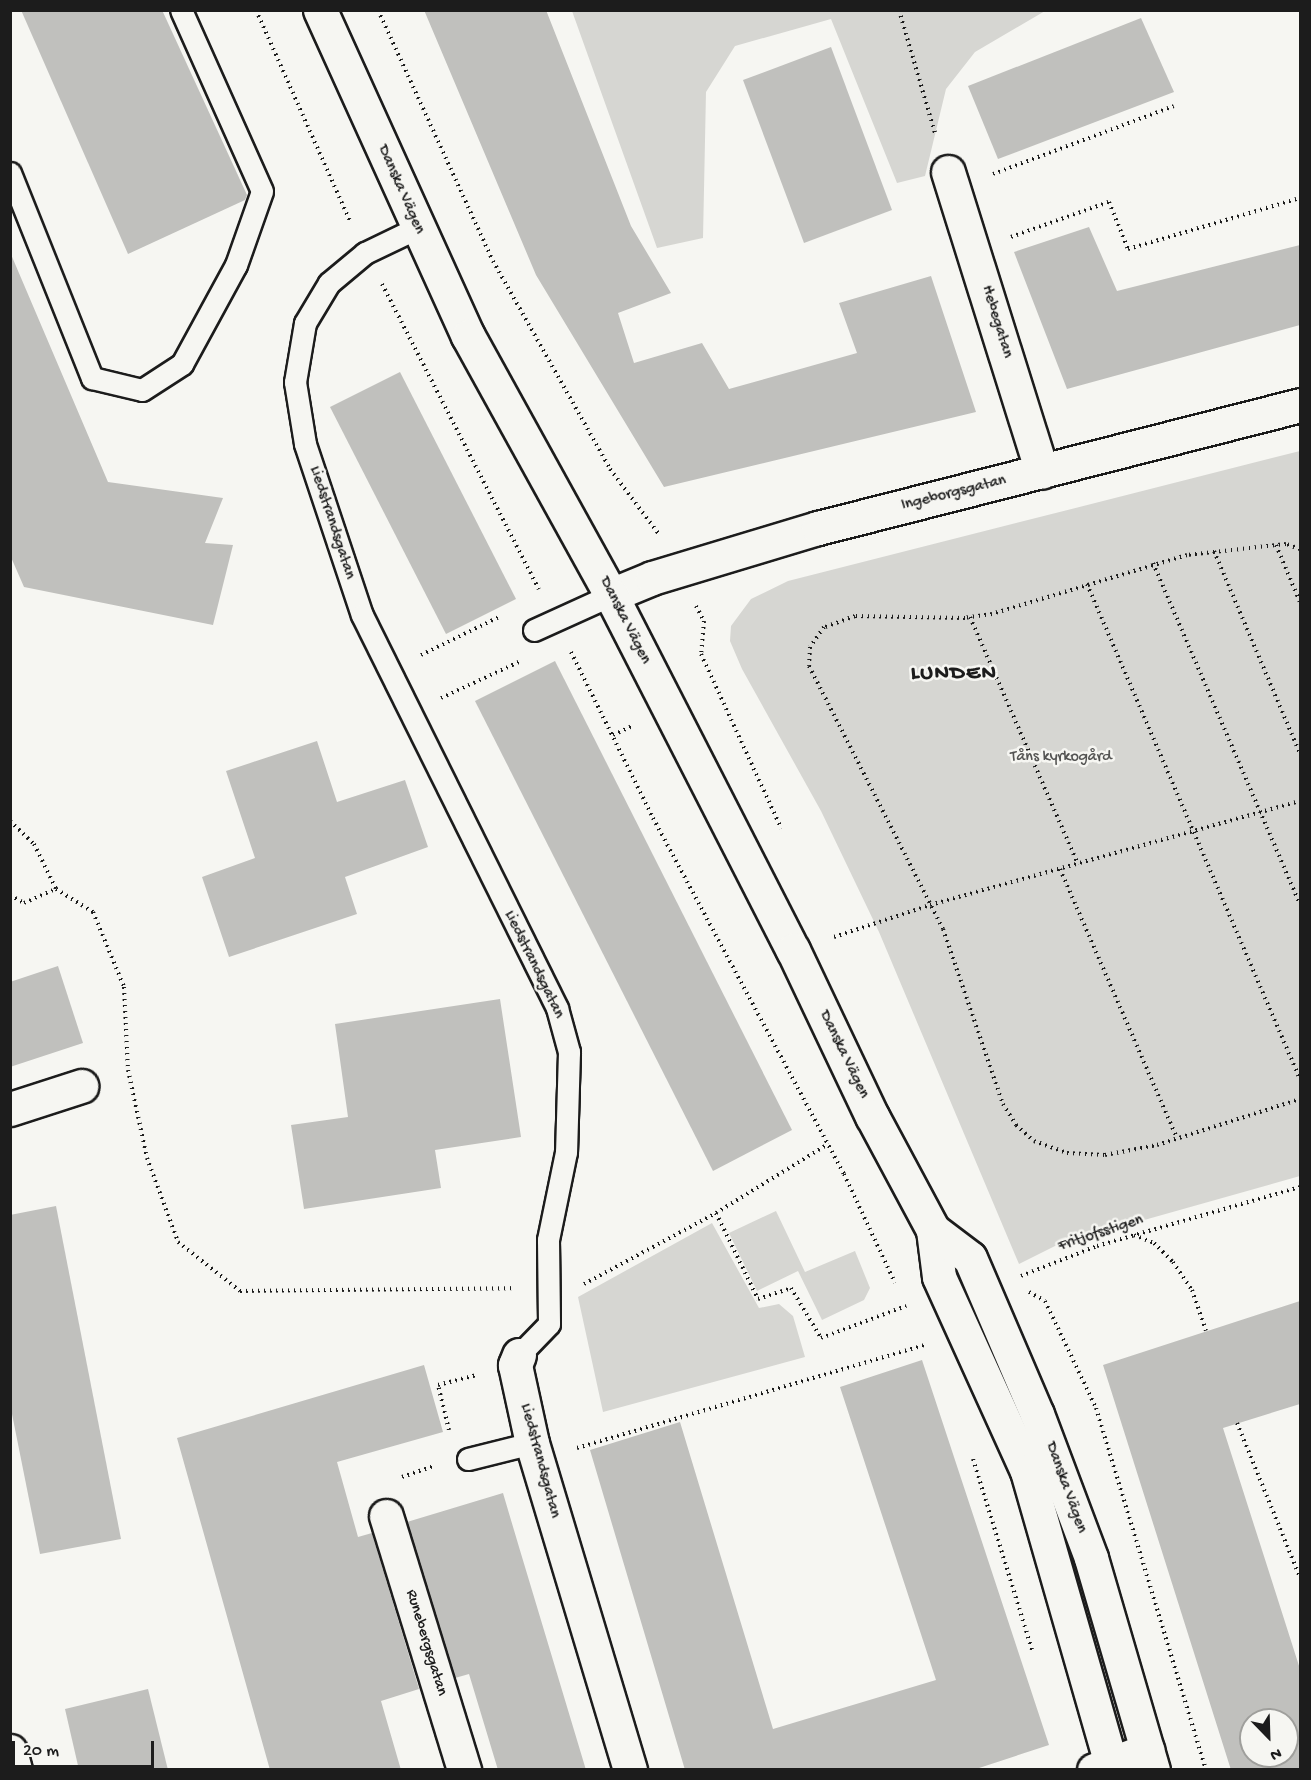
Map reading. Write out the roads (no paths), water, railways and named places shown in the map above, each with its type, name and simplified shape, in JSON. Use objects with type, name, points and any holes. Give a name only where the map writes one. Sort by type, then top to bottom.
[{"type":"street","name":"Danska Vägen","points":[[320,10],[417,228],[507,410],[611,595],[933,1230],[939,1276],[1027,1472],[1106,1768]]},
{"type":"street","name":"Hebegatan","points":[[948,172],[1042,472]]},
{"type":"street","name":"Ingeborgsgatan","points":[[611,595],[652,578],[818,528],[1300,405]]},
{"type":"street","points":[[10,1109],[81,1086]]},
{"type":"street","name":"Danska Vägen","points":[[933,1230],[970,1258],[1037,1414],[1092,1558],[1150,1760]]},
{"type":"street","name":"Liedstrandsgatan","points":[[519,1355],[515,1365],[535,1453],[630,1770]]},
{"type":"street","name":"Runebergsgatan","points":[[386,1516],[464,1770]]},
{"type":"street","points":[[10,1751],[15,1770]]},
{"type":"street","points":[[1106,1768],[1150,1760]]},
{"type":"lane","points":[[10,173],[92,378],[142,390],[182,363],[236,265],[262,191],[182,10]]},
{"type":"lane","name":"Liedstrandsgatan","points":[[417,228],[365,253],[329,283],[311,312],[297,358],[295,382],[305,444],[362,615],[409,714],[557,1008],[569,1052],[566,1152],[548,1240],[549,1324],[519,1355]]},
{"type":"lane","points":[[534,630],[611,595]]},
{"type":"lane","points":[[468,1459],[535,1453]]},
{"type":"district","name":"LUNDEN","points":[[954,675]]},
{"type":"park label","name":"Tåns kyrkogård","points":[[1061,758]]}]
